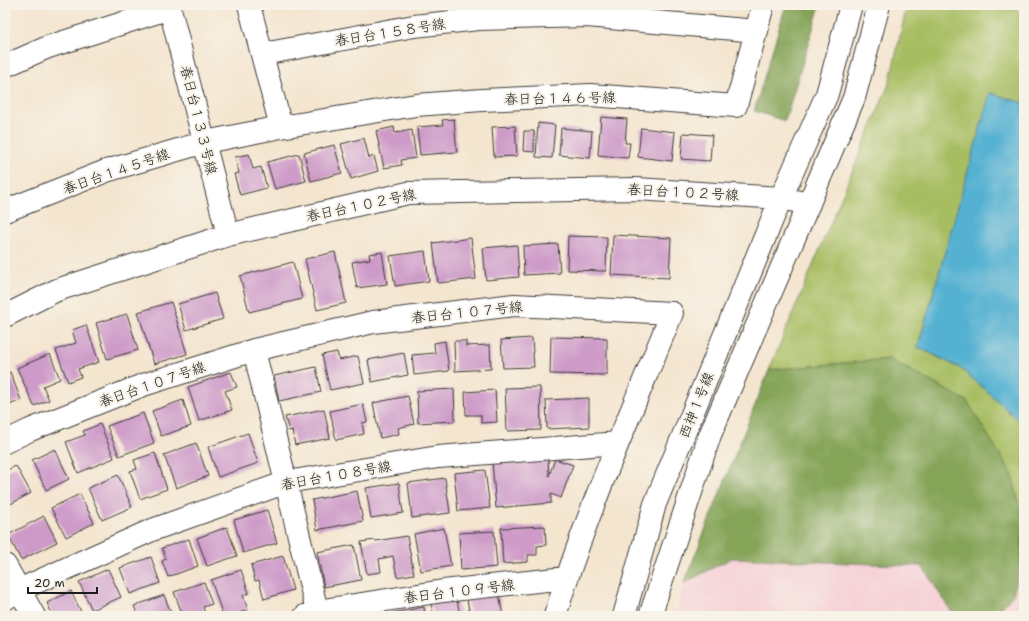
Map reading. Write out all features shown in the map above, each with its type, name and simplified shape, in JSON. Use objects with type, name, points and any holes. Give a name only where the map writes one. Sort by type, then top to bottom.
[{"type":"street","points":[[249,5],[281,127]]},
{"type":"street","name":"春日台１４６号線","points":[[205,142],[281,127],[416,105],[497,99],[590,95],[736,106],[763,5]]},
{"type":"street","name":"西神１号線","points":[[624,616],[655,504],[781,198],[827,94],[851,5]]},
{"type":"street","name":"西神１号線","points":[[650,616],[710,435],[854,98],[879,5]]},
{"type":"street","points":[[5,66],[48,47],[170,7]]},
{"type":"street","name":"春日台１３３号線","points":[[170,7],[228,235]]},
{"type":"street","name":"春日台１５８号線","points":[[263,54],[414,26],[479,19],[587,16],[757,31]]},
{"type":"street","name":"春日台１４５号線","points":[[5,211],[106,171],[205,142]]},
{"type":"street","name":"春日台１０２号線","points":[[5,316],[57,290],[228,235],[408,193],[636,189],[781,198],[808,204]]},
{"type":"street","name":"春日台１０７号線","points":[[5,442],[30,430],[143,385],[254,350],[374,322],[514,305],[672,313],[618,444],[566,578],[555,616]]},
{"type":"street","points":[[254,350],[287,482],[311,614]]},
{"type":"street","name":"春日台１０８号線","points":[[12,594],[152,530],[287,482],[438,457],[618,444]]},
{"type":"street","points":[[5,565],[12,594],[34,616]]},
{"type":"street","name":"春日台１０９号線","points":[[311,614],[443,591],[566,578]]},
{"type":"shaded area","points":[[732,558],[922,566],[954,616],[676,616],[684,583]]},
{"type":"shaded area","points":[[1021,562],[1024,563],[1024,616],[994,616],[1013,595]]},
{"type":"green space","points":[[786,5],[820,5],[785,121],[754,111]]},
{"type":"green space","points":[[907,5],[1012,5],[1024,15],[1024,103],[991,93],[918,347],[960,368],[1019,421],[1024,434],[1024,563],[1021,562],[1023,522],[889,359],[769,370],[889,84]]},
{"type":"green space","points":[[889,359],[967,401],[1012,474],[1023,522],[1021,562],[1013,595],[994,616],[954,616],[922,566],[732,558],[684,583],[769,370]]},
{"type":"water","points":[[990,93],[1024,103],[1024,434],[1019,421],[960,368],[918,347]]},
{"type":"building","points":[[601,117],[627,119],[625,143],[630,143],[628,158],[598,155]]},
{"type":"building","points":[[454,119],[457,152],[420,155],[417,127],[443,125],[442,120]]},
{"type":"building","points":[[538,123],[555,125],[552,158],[536,157]]},
{"type":"building","points":[[515,126],[517,156],[494,157],[492,127]]},
{"type":"building","points":[[394,127],[395,133],[412,130],[416,158],[401,160],[402,165],[384,168],[376,131]]},
{"type":"building","points":[[561,128],[592,131],[590,158],[559,155]]},
{"type":"building","points":[[641,128],[675,132],[672,161],[638,157]]},
{"type":"building","points":[[524,131],[534,131],[534,152],[523,151]]},
{"type":"building","points":[[683,133],[712,135],[710,161],[681,159]]},
{"type":"building","points":[[364,138],[369,158],[374,156],[378,171],[351,179],[341,144]]},
{"type":"building","points":[[334,145],[342,173],[311,181],[304,153]]},
{"type":"building","points":[[249,154],[253,169],[261,167],[267,188],[240,195],[234,174],[239,173],[235,157]]},
{"type":"building","points":[[299,154],[306,181],[275,189],[267,162]]},
{"type":"building","points":[[613,235],[671,238],[669,278],[611,275]]},
{"type":"building","points":[[568,236],[607,237],[606,271],[567,270]]},
{"type":"building","points":[[471,238],[476,279],[438,283],[433,243]]},
{"type":"building","points":[[558,244],[560,273],[524,275],[523,246]]},
{"type":"building","points":[[517,245],[519,277],[486,280],[483,248]]},
{"type":"building","points":[[425,251],[429,281],[395,286],[390,256]]},
{"type":"building","points":[[335,252],[346,303],[317,310],[305,259]]},
{"type":"building","points":[[382,252],[387,284],[357,288],[352,262],[370,259],[369,254]]},
{"type":"building","points":[[293,262],[302,299],[249,312],[240,276]]},
{"type":"building","points":[[215,293],[223,319],[186,330],[178,304]]},
{"type":"building","points":[[171,302],[187,354],[154,364],[138,312]]},
{"type":"building","points":[[127,314],[138,350],[107,359],[96,323]]},
{"type":"building","points":[[86,325],[99,362],[78,369],[81,377],[68,382],[56,350],[76,343],[72,330]]},
{"type":"building","points":[[551,337],[607,338],[607,375],[550,374]]},
{"type":"building","points":[[532,338],[534,367],[503,368],[501,340]]},
{"type":"building","points":[[445,341],[449,371],[414,375],[412,355],[435,353],[434,343]]},
{"type":"building","points":[[454,341],[466,341],[466,346],[490,345],[491,369],[455,371]]},
{"type":"building","points":[[337,352],[339,360],[358,356],[364,383],[330,390],[322,355]]},
{"type":"building","points":[[404,353],[408,375],[372,382],[368,360]]},
{"type":"building","points":[[50,354],[60,379],[43,386],[49,400],[34,406],[17,368]]},
{"type":"building","points":[[316,367],[321,392],[279,401],[274,376]]},
{"type":"building","points":[[10,372],[21,400],[5,407],[5,374]]},
{"type":"building","points":[[231,372],[237,387],[225,391],[232,410],[199,421],[188,387]]},
{"type":"building","points":[[540,387],[541,430],[507,431],[505,388]]},
{"type":"building","points":[[454,389],[455,421],[418,423],[417,391]]},
{"type":"building","points":[[495,390],[497,422],[481,423],[481,415],[466,415],[465,392]]},
{"type":"building","points":[[408,396],[414,424],[398,428],[399,434],[380,438],[373,403]]},
{"type":"building","points":[[589,398],[589,427],[547,429],[546,400]]},
{"type":"building","points":[[183,400],[191,426],[161,436],[152,411]]},
{"type":"building","points":[[363,404],[367,422],[362,423],[364,434],[336,440],[330,411]]},
{"type":"building","points":[[324,409],[330,438],[295,445],[292,430],[289,431],[285,417]]},
{"type":"building","points":[[143,413],[154,443],[119,456],[107,426]]},
{"type":"building","points":[[100,424],[114,458],[78,473],[66,442],[85,435],[83,431]]},
{"type":"building","points":[[248,433],[258,463],[218,477],[208,447]]},
{"type":"building","points":[[196,443],[208,476],[176,488],[164,455]]},
{"type":"building","points":[[55,449],[69,479],[46,490],[32,460]]},
{"type":"building","points":[[155,453],[167,489],[140,499],[130,471],[137,469],[134,460]]},
{"type":"building","points":[[548,458],[549,476],[555,459],[573,465],[561,498],[551,494],[551,503],[496,508],[492,462]]},
{"type":"building","points":[[16,466],[31,493],[5,507],[5,471]]},
{"type":"building","points":[[485,470],[490,508],[458,511],[454,473]]},
{"type":"building","points":[[118,475],[132,507],[102,520],[88,488]]},
{"type":"building","points":[[445,478],[450,513],[412,518],[408,483]]},
{"type":"building","points":[[399,483],[403,513],[371,518],[366,488]]},
{"type":"building","points":[[357,491],[363,521],[317,530],[312,500]]},
{"type":"building","points":[[80,494],[94,523],[66,537],[51,508]]},
{"type":"building","points":[[267,510],[277,543],[243,553],[234,520]]},
{"type":"building","points":[[44,516],[57,542],[21,560],[8,535]]},
{"type":"building","points":[[545,526],[546,545],[537,546],[537,555],[528,555],[528,562],[503,564],[501,528]]},
{"type":"building","points":[[227,527],[237,556],[207,566],[197,538]]},
{"type":"building","points":[[444,528],[451,566],[421,571],[414,534]]},
{"type":"building","points":[[494,531],[497,567],[461,570],[459,533]]},
{"type":"building","points":[[407,536],[414,574],[397,577],[393,556],[379,559],[381,572],[367,574],[361,542]]},
{"type":"building","points":[[189,539],[198,566],[168,577],[162,561],[166,559],[162,548]]},
{"type":"building","points":[[354,545],[361,580],[324,587],[317,552]]},
{"type":"building","points":[[283,556],[293,590],[264,599],[259,580],[255,581],[251,565]]},
{"type":"building","points":[[151,557],[160,583],[130,594],[120,568]]},
{"type":"building","points":[[108,569],[121,597],[92,610],[79,582]]},
{"type":"building","points":[[241,570],[249,593],[243,595],[248,610],[230,616],[223,616],[211,580]]},
{"type":"building","points":[[204,582],[212,604],[203,607],[206,616],[183,616],[174,592]]},
{"type":"building","points":[[71,591],[83,616],[53,616],[47,603]]},
{"type":"building","points":[[499,594],[503,616],[470,616],[467,599]]},
{"type":"building","points":[[164,595],[172,616],[138,616],[134,606]]},
{"type":"building","points":[[457,600],[460,616],[434,616],[431,604]]},
{"type":"building","points":[[424,607],[425,616],[393,616],[392,613]]}]
